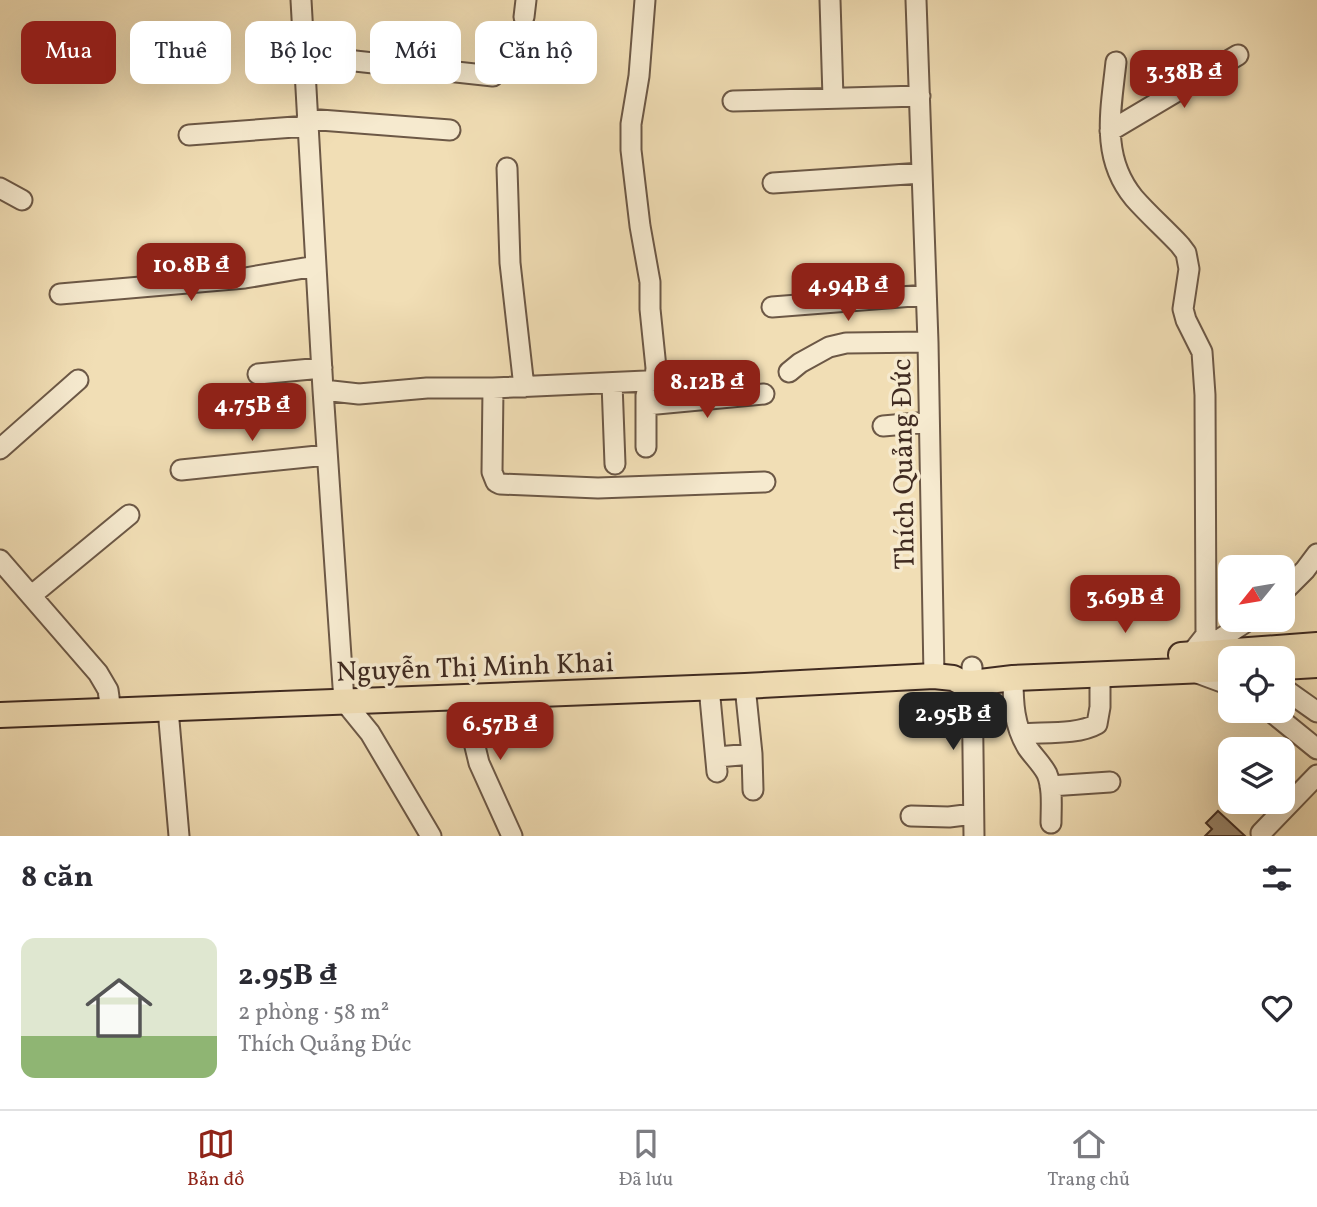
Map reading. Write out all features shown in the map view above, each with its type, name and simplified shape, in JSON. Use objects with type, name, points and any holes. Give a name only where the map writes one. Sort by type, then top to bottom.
[{"type":"main road","name":"Nguyễn Thị Minh Khai","points":[[0,715],[745,686],[1218,661]]},
{"type":"main road","name":"Nguyễn Thị Minh Khai","points":[[958,676],[1013,678],[1100,675],[1191,663]]},
{"type":"street","points":[[301,0],[302,21]]},
{"type":"street","points":[[323,390],[359,394],[427,388],[612,383],[655,378],[650,282],[631,150],[631,124],[639,76],[645,0]]},
{"type":"street","points":[[830,0],[833,98]]},
{"type":"street","name":"Thích Quảng Đức","points":[[916,0],[929,422],[974,836]]},
{"type":"street","points":[[1110,131],[1238,55]]},
{"type":"street","points":[[356,61],[475,74]]},
{"type":"street","points":[[1116,62],[1110,131],[1114,163],[1134,198],[1180,245],[1188,260],[1183,309],[1202,352],[1213,637],[1224,646]]},
{"type":"street","points":[[305,84],[344,701],[370,733],[431,836]]},
{"type":"street","points":[[733,100],[920,96]]},
{"type":"street","points":[[189,135],[308,122],[450,130]]},
{"type":"street","points":[[507,168],[511,276],[524,387]]},
{"type":"street","points":[[773,183],[922,173]]},
{"type":"street","points":[[0,188],[22,200]]},
{"type":"street","points":[[61,294],[244,278],[316,266]]},
{"type":"street","points":[[772,307],[926,295]]},
{"type":"street","points":[[789,372],[828,347],[928,342]]},
{"type":"street","points":[[257,374],[322,368]]},
{"type":"street","points":[[0,449],[78,380]]},
{"type":"street","points":[[646,381],[646,447]]},
{"type":"street","points":[[612,383],[615,464]]},
{"type":"street","points":[[493,388],[492,472],[496,482],[500,484],[598,488],[765,482]]},
{"type":"street","points":[[646,405],[764,394]]},
{"type":"street","points":[[883,426],[929,422]]},
{"type":"street","points":[[181,470],[327,456]]},
{"type":"street","points":[[32,595],[129,515]]},
{"type":"street","points":[[1295,580],[1317,554]]},
{"type":"street","points":[[0,560],[103,681],[108,690],[111,711]]},
{"type":"street","points":[[1218,678],[1191,663],[1213,637],[1224,632]]},
{"type":"street","points":[[1021,734],[1088,729],[1097,724],[1100,675]]},
{"type":"street","points":[[1013,678],[1013,709],[1017,726],[1027,746],[1046,772],[1050,786],[1051,823]]},
{"type":"street","points":[[745,686],[753,790]]},
{"type":"street","points":[[709,687],[717,764],[752,754]]},
{"type":"street","points":[[1295,696],[1317,712]]},
{"type":"street","points":[[463,697],[479,763],[512,836]]},
{"type":"street","points":[[167,709],[179,836]]},
{"type":"street","points":[[1285,723],[1317,749]]},
{"type":"street","points":[[1262,833],[1317,775]]},
{"type":"street","points":[[1050,786],[1110,782]]},
{"type":"street","points":[[911,816],[949,817],[973,814]]},
{"type":"building","points":[[1218,811],[1218,814],[1245,836],[1205,836],[1212,829],[1206,823]]}]
